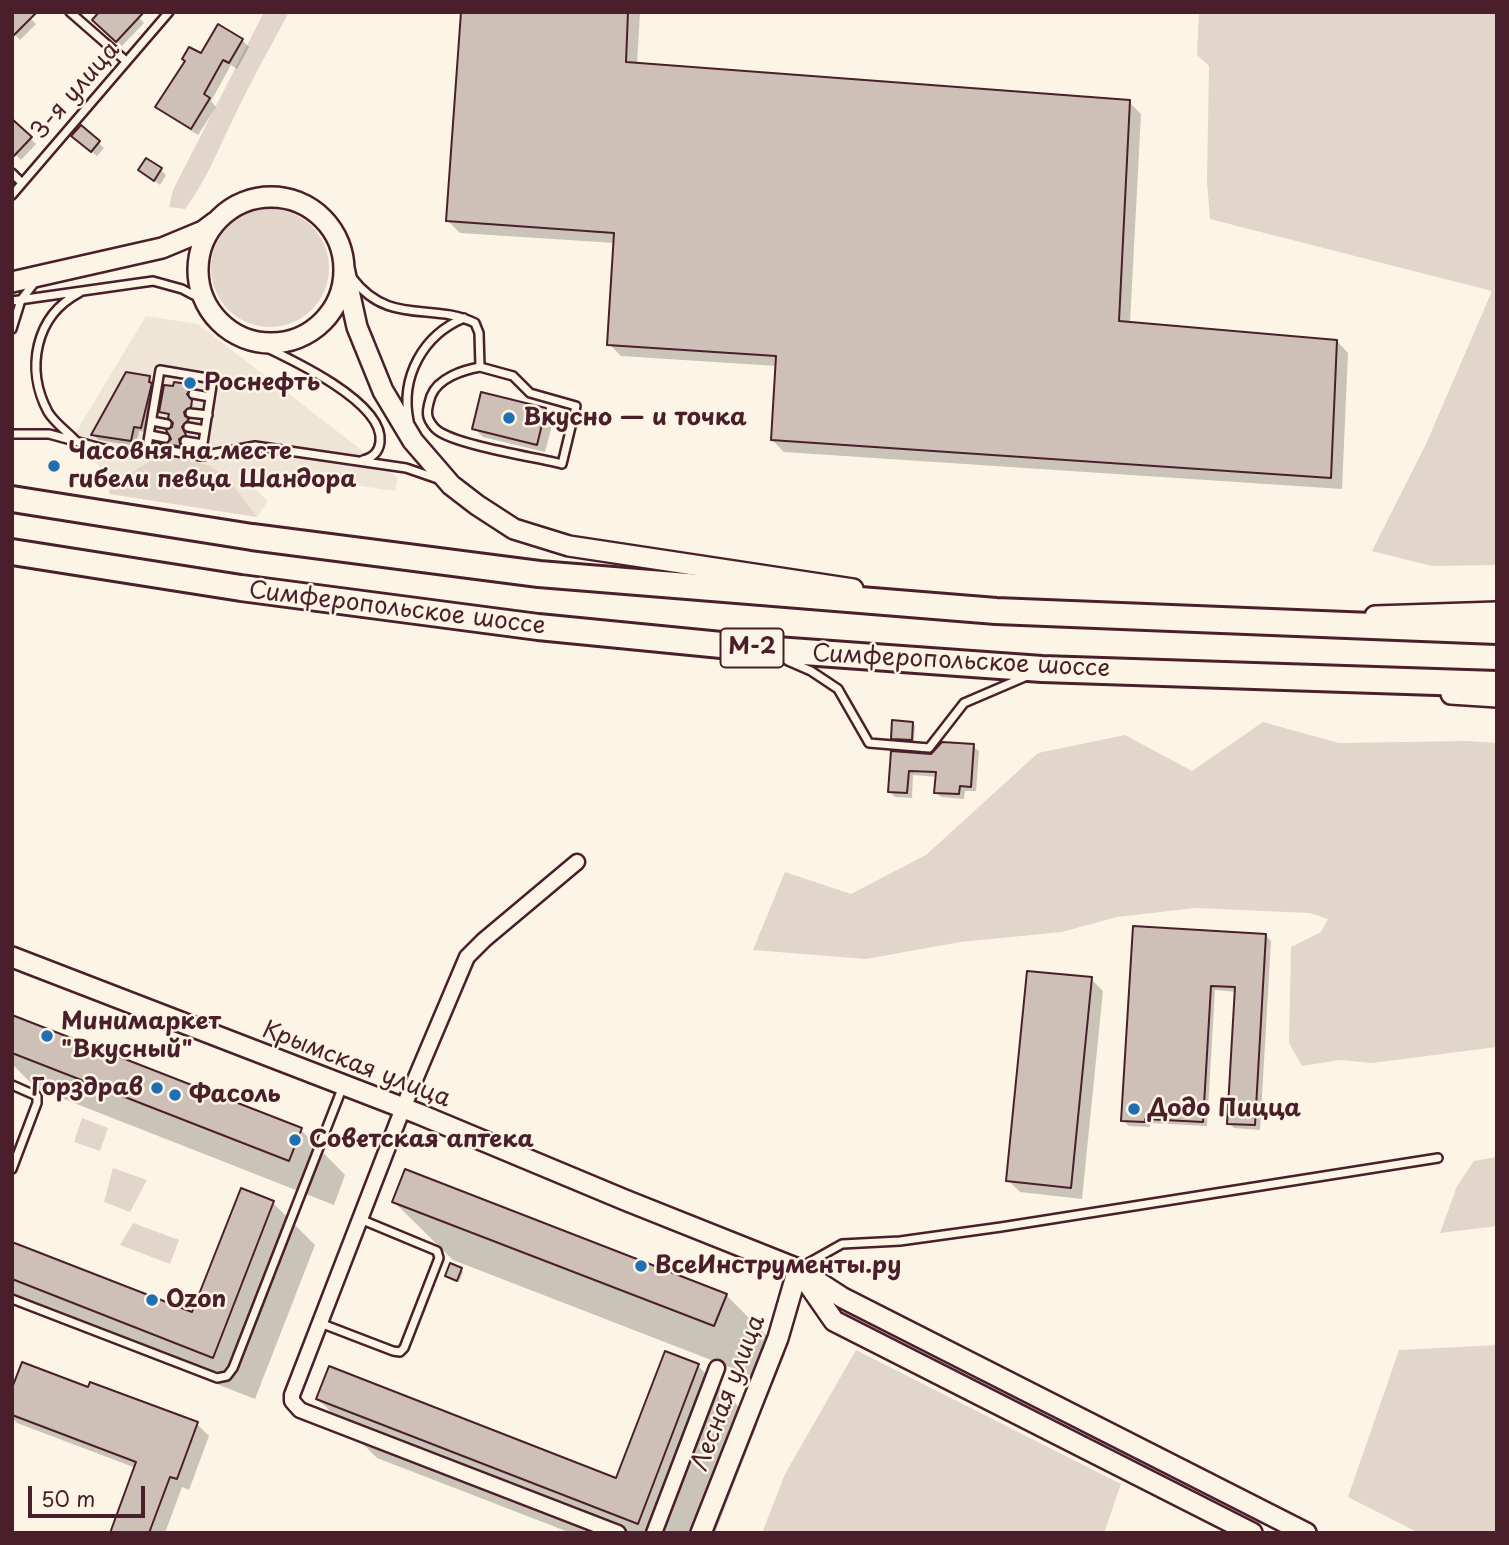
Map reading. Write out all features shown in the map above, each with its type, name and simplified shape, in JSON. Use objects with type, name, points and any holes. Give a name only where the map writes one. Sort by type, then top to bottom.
[{"type":"highway","name":"М-2","points":[[12,499],[252,537],[539,574],[996,611],[1497,631]]},
{"type":"highway","name":"Симферопольское шоссе","points":[[12,552],[241,588],[484,620],[762,649],[1042,669],[1497,684]]},
{"type":"street","points":[[12,282],[162,248],[202,231],[239,205],[258,198],[279,197],[299,203],[317,213],[331,229],[341,247],[357,327],[383,391],[413,441],[451,485],[514,529],[569,547],[996,611]]},
{"type":"street","points":[[221,217],[207,235],[200,256],[199,279],[205,301],[223,324],[248,339],[267,343],[287,341],[306,334],[335,306],[342,288],[344,268]]},
{"type":"street","points":[[1203,621],[1497,612]]},
{"type":"street","points":[[1188,674],[1497,697]]},
{"type":"street","points":[[577,862],[467,957],[403,1108],[292,1395],[295,1407],[618,1533]]},
{"type":"street","name":"Крымская улица","points":[[12,957],[403,1108],[798,1269],[843,1298],[1306,1533]]},
{"type":"street","points":[[798,1269],[834,1321],[1252,1533]]},
{"type":"street","name":"Лесная улица","points":[[701,1533],[778,1338],[798,1269]]},
{"type":"street","points":[[654,1533],[717,1368]]},
{"type":"lane","points":[[70,12],[126,61]]},
{"type":"lane","name":"3-я улица","points":[[12,195],[169,12]]},
{"type":"lane","points":[[12,173],[22,183]]},
{"type":"lane","points":[[344,268],[360,288],[376,300],[398,309],[465,317],[475,323],[479,333],[480,367]]},
{"type":"lane","points":[[12,329],[17,300],[31,285],[57,270]]},
{"type":"lane","points":[[17,300],[153,281],[182,289],[205,301]]},
{"type":"lane","points":[[75,440],[49,413],[37,383],[36,355],[40,334],[54,312],[66,300],[86,290]]},
{"type":"lane","points":[[413,441],[406,408],[407,381],[419,357],[435,335],[448,324],[465,317]]},
{"type":"lane","points":[[248,339],[296,360],[339,388],[365,410],[377,424],[381,435],[380,446],[367,460],[357,460]]},
{"type":"lane","points":[[480,367],[513,376],[530,393],[576,406],[562,464],[470,443],[436,430],[428,419],[433,391],[463,370],[480,367]]},
{"type":"lane","points":[[148,447],[160,370],[213,379],[201,456]]},
{"type":"lane","points":[[193,394],[211,397]]},
{"type":"lane","points":[[190,413],[208,415]]},
{"type":"lane","points":[[152,421],[167,424]]},
{"type":"lane","points":[[187,427],[205,430]]},
{"type":"lane","points":[[12,434],[49,434],[115,452],[133,452],[148,447],[201,456],[255,446],[406,468],[451,485]]},
{"type":"lane","points":[[150,435],[165,438]]},
{"type":"lane","points":[[185,441],[203,444]]},
{"type":"lane","points":[[762,649],[811,671],[838,689],[869,743],[929,748],[964,703],[1042,669]]},
{"type":"lane","points":[[12,1084],[37,1096],[37,1103],[12,1169]]},
{"type":"lane","points":[[12,1299],[218,1378],[227,1376],[233,1368],[343,1085]]},
{"type":"lane","points":[[798,1269],[842,1244],[900,1241],[1001,1227],[1438,1158]]},
{"type":"lane","points":[[320,1323],[400,1352],[404,1348],[439,1258],[438,1251],[360,1219]]},
{"type":"shaded area","points":[[264,12],[289,12],[200,186],[185,209],[169,207],[173,190]]},
{"type":"shaded area","points":[[1199,12],[1497,12],[1497,565],[1432,566],[1372,551],[1426,444],[1492,291],[1210,219],[1207,182],[1209,66],[1197,55]]},
{"type":"shaded area","points":[[270,209],[292,214],[312,226],[324,246],[329,268],[324,290],[312,310],[292,322],[270,327],[248,322],[228,310],[216,290],[211,268],[216,246],[228,226],[248,214]]},
{"type":"shaded area","name":"Роснефть","points":[[146,316],[198,324],[398,478],[395,491],[261,474],[255,479],[256,490],[268,501],[257,517],[110,494],[105,471],[70,442]]},
{"type":"shaded area","points":[[161,456],[209,465],[229,480],[257,517],[110,494],[109,491],[134,472]]},
{"type":"shaded area","points":[[1263,722],[1339,743],[1497,743],[1497,1047],[1372,1063],[1340,1060],[1302,1066],[1289,1043],[1291,947],[1321,932],[1328,919],[1310,913],[1195,908],[1117,917],[1062,932],[960,942],[866,959],[753,950],[785,872],[851,894],[926,855],[1038,753],[1125,735],[1192,771]]},
{"type":"shaded area","points":[[82,1118],[108,1128],[100,1151],[74,1142]]},
{"type":"shaded area","points":[[1497,1157],[1497,1226],[1440,1233],[1457,1186],[1474,1161]]},
{"type":"shaded area","points":[[113,1168],[147,1180],[130,1212],[104,1202]]},
{"type":"shaded area","points":[[133,1223],[179,1240],[170,1264],[120,1245]]},
{"type":"shaded area","points":[[1497,1345],[1497,1533],[1419,1533],[1348,1497],[1399,1350]]},
{"type":"shaded area","points":[[856,1350],[1121,1484],[1104,1533],[762,1533],[785,1474]]},
{"type":"building","points":[[12,12],[37,12],[12,37]]},
{"type":"building","points":[[99,12],[144,12],[116,42],[92,20]]},
{"type":"building","points":[[461,12],[628,12],[626,62],[1130,100],[1119,321],[1337,340],[1331,478],[771,440],[776,356],[607,345],[614,233],[446,221]]},
{"type":"building","points":[[218,24],[243,39],[229,63],[223,60],[204,94],[210,98],[191,129],[155,107],[185,61],[182,59],[189,47],[201,53]]},
{"type":"building","points":[[12,119],[32,137],[12,158]]},
{"type":"building","points":[[81,125],[100,141],[91,152],[71,136]]},
{"type":"building","points":[[146,158],[162,168],[154,181],[138,170]]},
{"type":"building","points":[[126,372],[150,376],[149,382],[152,383],[141,428],[134,427],[131,441],[91,435]]},
{"type":"building","points":[[174,382],[194,385],[187,394],[192,400],[191,407],[184,412],[189,419],[182,427],[186,435],[179,439],[183,447],[166,444],[171,439],[166,430],[172,427],[173,423],[168,418],[169,414],[159,412],[164,385],[173,386]]},
{"type":"building","name":"Вкусно — и точка","points":[[481,392],[546,408],[537,445],[472,429]]},
{"type":"building","points":[[892,720],[913,722],[912,740],[891,739]]},
{"type":"building","points":[[942,742],[974,744],[971,787],[960,786],[959,794],[934,793],[936,772],[909,771],[907,793],[888,792],[891,751],[931,754]]},
{"type":"building","points":[[1133,926],[1266,934],[1255,1125],[1227,1124],[1235,987],[1211,986],[1203,1122],[1145,1119],[1145,1122],[1121,1121]]},
{"type":"building","points":[[1027,971],[1092,977],[1071,1188],[1006,1181]]},
{"type":"building","points":[[12,1015],[302,1128],[289,1161],[12,1053]]},
{"type":"building","points":[[405,1169],[727,1294],[714,1326],[392,1202]]},
{"type":"building","points":[[241,1188],[274,1201],[213,1358],[12,1279],[12,1242],[192,1312]]},
{"type":"building","points":[[450,1263],[462,1268],[457,1281],[445,1276]]},
{"type":"building","points":[[665,1351],[699,1364],[638,1524],[316,1399],[329,1366],[616,1478]]},
{"type":"building","points":[[22,1362],[88,1387],[90,1382],[198,1422],[177,1479],[170,1477],[149,1533],[110,1533],[136,1462],[12,1415],[12,1388]]},
{"type":"place","name":"Роснефть","points":[[190,383]]},
{"type":"place","name":"Вкусно — и точка","points":[[509,418]]},
{"type":"place","name":"Часовня на месте гибели певца Шандора","points":[[54,466]]},
{"type":"place","name":"Минимаркет \"Вкусный\"","points":[[47,1036]]},
{"type":"place","name":"Горздрав","points":[[157,1088]]},
{"type":"place","name":"Фасоль","points":[[175,1095]]},
{"type":"place","name":"Додо Пицца","points":[[1134,1109]]},
{"type":"place","name":"Советская аптека","points":[[295,1140]]},
{"type":"place","name":"ВсеИнструменты.ру","points":[[641,1266]]},
{"type":"place","name":"Ozon","points":[[152,1300]]}]
